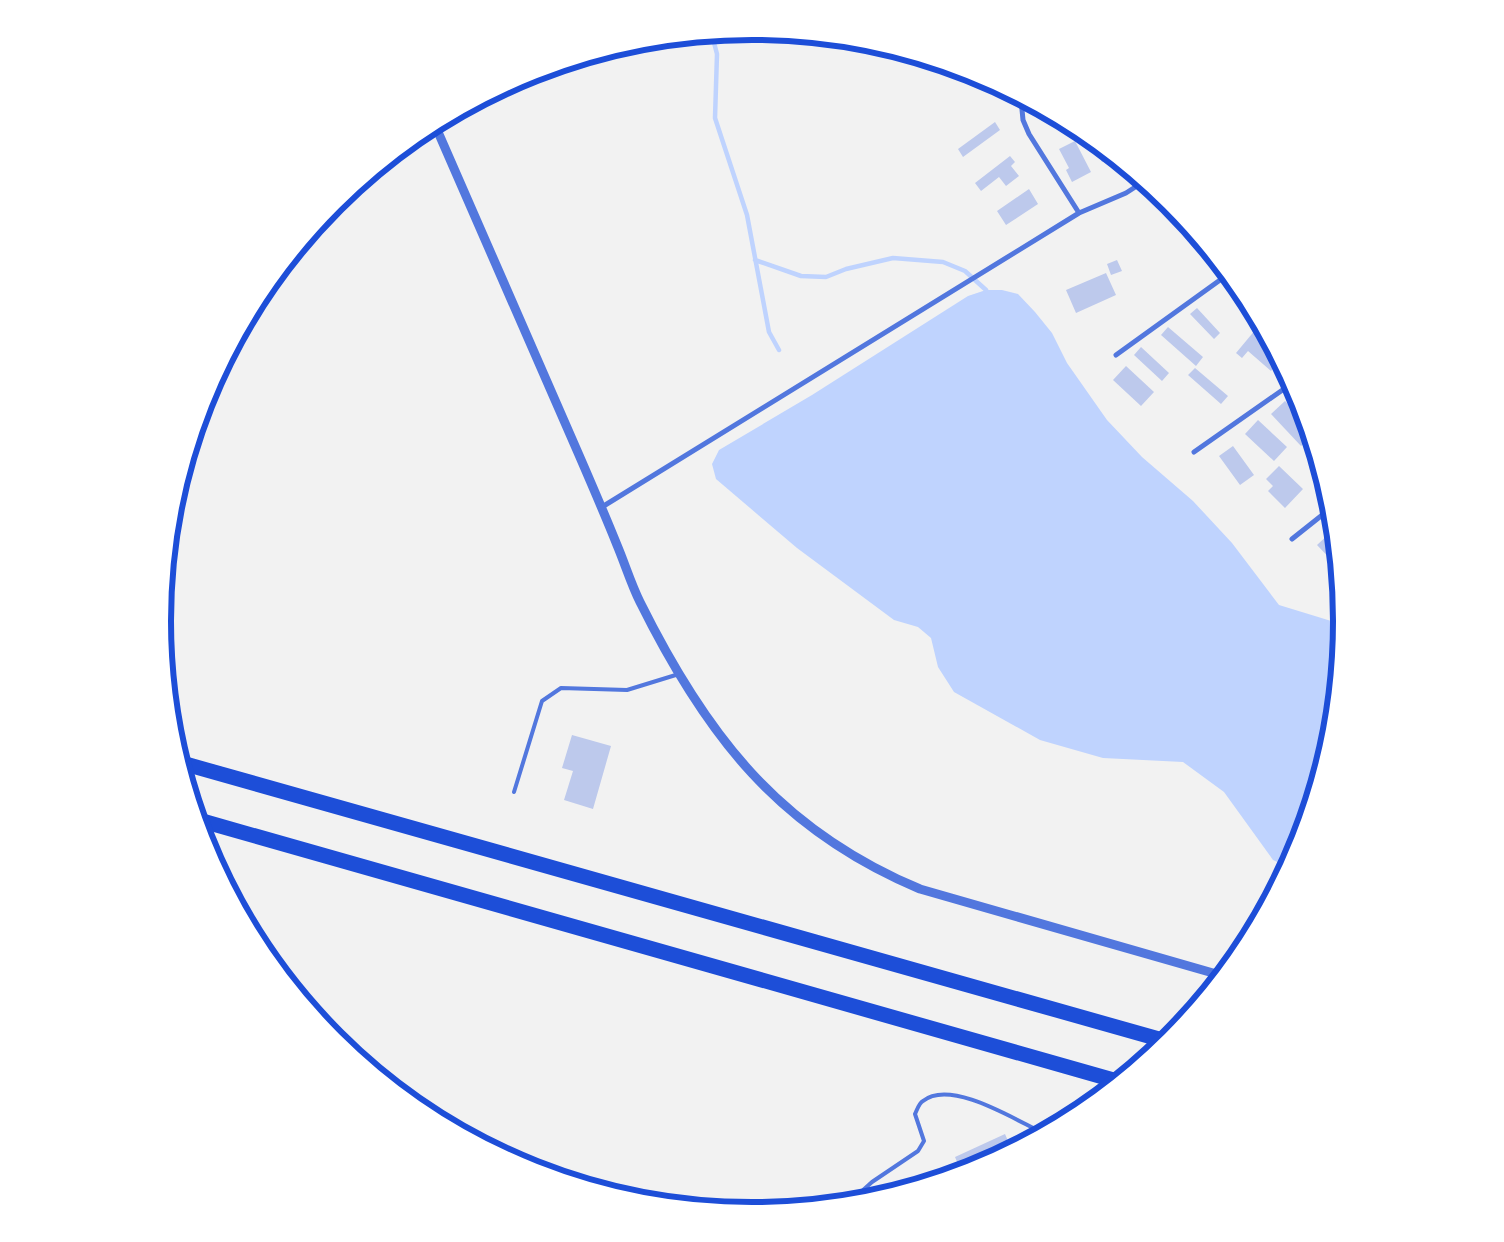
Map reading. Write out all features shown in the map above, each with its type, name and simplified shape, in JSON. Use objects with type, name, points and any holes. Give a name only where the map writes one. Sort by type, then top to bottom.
[{"type":"highway","points":[[190,765],[1156,1038]]},
{"type":"highway","points":[[207,822],[1110,1079]]},
{"type":"street","points":[[1022,107],[1023,120],[1029,134],[1079,213]]},
{"type":"street","points":[[438,132],[602,508],[639,600],[696,703],[735,756],[764,787],[822,835],[864,862],[920,889],[1214,973]]},
{"type":"street","points":[[602,508],[948,292],[1079,213],[1126,193],[1137,186]]},
{"type":"street","points":[[1116,355],[1221,279]]},
{"type":"street","points":[[1194,452],[1284,389]]},
{"type":"street","points":[[1292,539],[1323,514]]},
{"type":"lane","points":[[514,792],[542,701],[561,688],[627,690],[679,674]]},
{"type":"lane","points":[[861,1192],[918,1150],[924,1141],[915,1114],[922,1101],[941,1093],[964,1096],[1034,1129]]},
{"type":"water","points":[[986,290],[1002,290],[1018,294],[1052,333],[1067,363],[1107,420],[1142,457],[1193,501],[1232,543],[1279,605],[1333,622],[1332,659],[1322,734],[1302,808],[1280,863],[1273,860],[1224,792],[1183,762],[1103,758],[1040,740],[954,692],[938,667],[931,638],[918,627],[894,620],[797,548],[716,479],[712,464],[719,450],[812,395],[968,296]]},
{"type":"building","points":[[995,122],[1000,130],[963,157],[958,149]]},
{"type":"building","points":[[1075,141],[1091,172],[1072,182],[1066,170],[1069,168],[1059,149]]},
{"type":"building","points":[[1099,155],[1106,160],[1102,162]]},
{"type":"building","points":[[1010,156],[1015,162],[1011,166],[1019,176],[1006,186],[999,177],[981,191],[975,183]]},
{"type":"building","points":[[1029,189],[1038,204],[1006,225],[997,211]]},
{"type":"building","points":[[1117,260],[1122,271],[1111,275],[1107,264]]},
{"type":"building","points":[[1106,273],[1116,295],[1076,313],[1066,290]]},
{"type":"building","points":[[1197,308],[1220,333],[1214,339],[1190,314]]},
{"type":"building","points":[[1168,327],[1203,357],[1196,366],[1161,335]]},
{"type":"building","points":[[1255,331],[1274,367],[1271,371],[1248,351],[1242,358],[1236,353]]},
{"type":"building","points":[[1141,347],[1169,373],[1162,381],[1134,355]]},
{"type":"building","points":[[1126,366],[1154,392],[1141,406],[1113,380]]},
{"type":"building","points":[[1195,368],[1228,396],[1221,404],[1188,375]]},
{"type":"building","points":[[1285,401],[1293,409],[1305,443],[1301,446],[1271,414]]},
{"type":"building","points":[[1258,420],[1287,447],[1274,461],[1245,434]]},
{"type":"building","points":[[1233,446],[1254,475],[1240,485],[1219,456]]},
{"type":"building","points":[[1279,466],[1303,489],[1285,508],[1268,491],[1273,486],[1266,479]]},
{"type":"building","points":[[1327,536],[1329,558],[1317,545]]},
{"type":"building","points":[[572,735],[611,746],[593,809],[564,800],[573,771],[562,768]]},
{"type":"building","points":[[1005,1134],[1009,1142],[958,1164],[955,1157]]},
{"type":"waterway","points":[[714,41],[717,54],[715,118],[747,215],[769,332],[779,350]]},
{"type":"waterway","points":[[755,260],[801,276],[826,277],[846,269],[893,258],[943,262],[965,271],[986,290]]}]
